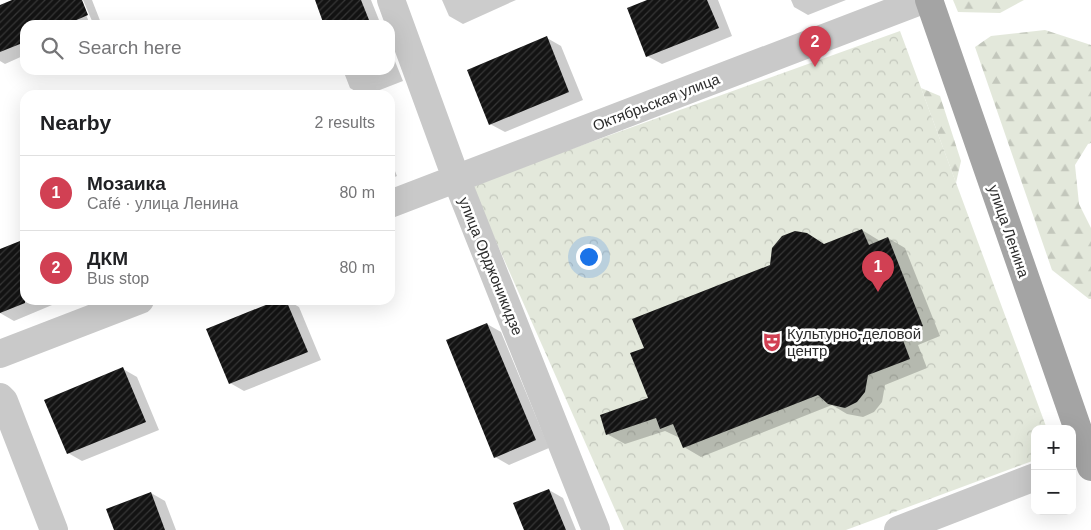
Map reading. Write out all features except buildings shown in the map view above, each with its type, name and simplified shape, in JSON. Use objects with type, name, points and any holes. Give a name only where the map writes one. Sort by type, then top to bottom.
[{"type":"main road","name":"улица Ленина","points":[[928,0],[1086,462]]},
{"type":"street","name":"улица Орджоникидзе","points":[[391,0],[456,178],[596,530]]},
{"type":"street","name":"Октябрьская улица","points":[[395,202],[923,0]]},
{"type":"street","points":[[0,354],[127,305]]},
{"type":"street","points":[[0,397],[4,401],[54,530]]},
{"type":"street","points":[[898,530],[1031,480]]},
{"type":"green space","points":[[953,0],[1024,0],[1000,13],[958,12]]},
{"type":"green space","points":[[1045,30],[1091,45],[1091,143],[1088,144],[1075,165],[1079,204],[1091,228],[1091,299],[1052,270],[975,47],[991,36]]},
{"type":"green space","points":[[900,31],[1046,425],[1031,425],[1031,461],[846,530],[624,530],[471,185]]},
{"type":"green space","points":[[921,88],[940,96],[961,161],[956,183]]},
{"type":"place","name":"ДКМ","points":[[815,67]]},
{"type":"place","name":"Мозаика","points":[[878,292]]},
{"type":"place","name":"Культурно-деловой центр","points":[[772,342]]}]
